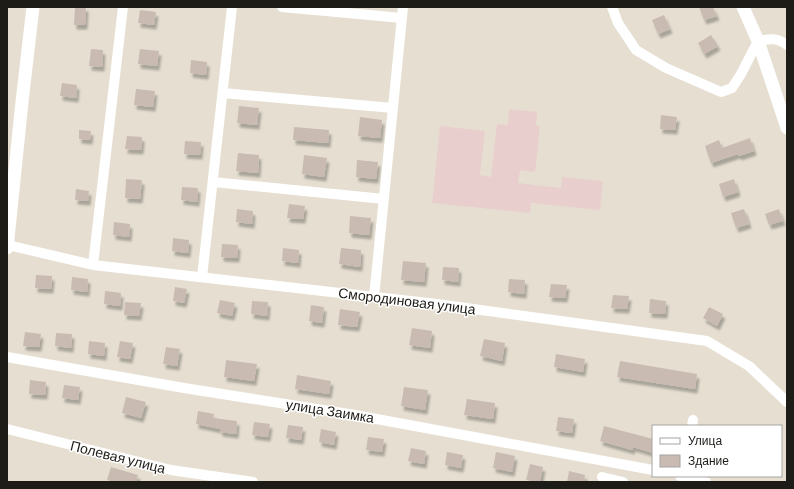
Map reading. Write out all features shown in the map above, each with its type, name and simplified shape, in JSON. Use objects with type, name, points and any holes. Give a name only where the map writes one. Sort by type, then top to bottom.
[{"type":"street","points":[[7,247],[33,7]]},
{"type":"street","points":[[93,265],[123,7]]},
{"type":"street","points":[[202,277],[232,7]]},
{"type":"street","points":[[282,7],[402,18]]},
{"type":"street","points":[[374,297],[403,7]]},
{"type":"street","points":[[612,7],[618,23],[636,50],[666,68],[721,92],[732,88],[758,41]]},
{"type":"street","points":[[742,7],[758,41],[787,128]]},
{"type":"street","points":[[758,41],[770,39],[780,40],[787,45]]},
{"type":"street","points":[[223,93],[393,108]]},
{"type":"street","points":[[213,182],[384,199]]},
{"type":"street","name":"Смородиновая улица","points":[[7,247],[93,265],[438,304],[707,341],[749,366],[787,402]]},
{"type":"street","name":"улица Заимка","points":[[7,357],[355,415],[652,470]]},
{"type":"street","name":"Полевая улица","points":[[7,429],[171,470],[253,482]]},
{"type":"street","points":[[602,477],[623,482]]},
{"type":"street","points":[[684,477],[706,482]]},
{"type":"shaded area","points":[[509,109],[537,112],[536,125],[540,126],[535,172],[520,170],[518,183],[561,188],[562,177],[603,181],[600,210],[531,203],[530,213],[432,203],[440,126],[485,131],[480,175],[491,177],[497,124],[508,125]]},
{"type":"building","points":[[75,7],[86,7],[85,25],[74,25]]},
{"type":"building","points":[[699,7],[713,7],[717,16],[704,20]]},
{"type":"building","points":[[140,10],[156,12],[154,25],[138,23]]},
{"type":"building","points":[[664,15],[670,29],[658,34],[652,20]]},
{"type":"building","points":[[711,35],[718,46],[704,54],[698,43]]},
{"type":"building","points":[[91,49],[103,50],[102,67],[89,66]]},
{"type":"building","points":[[140,49],[159,51],[157,66],[138,64]]},
{"type":"building","points":[[191,60],[207,62],[206,75],[190,73]]},
{"type":"building","points":[[62,83],[77,85],[76,98],[60,96]]},
{"type":"building","points":[[136,89],[155,91],[153,107],[134,105]]},
{"type":"building","points":[[239,106],[259,108],[257,125],[237,123]]},
{"type":"building","points":[[661,115],[677,117],[675,130],[660,129]]},
{"type":"building","points":[[360,117],[382,120],[380,138],[358,136]]},
{"type":"building","points":[[294,127],[329,130],[328,143],[293,140]]},
{"type":"building","points":[[79,130],[91,131],[90,140],[79,139]]},
{"type":"building","points":[[127,136],[142,137],[141,150],[125,149]]},
{"type":"building","points":[[750,138],[754,151],[739,156],[738,154],[711,163],[705,146],[719,140],[722,148]]},
{"type":"building","points":[[185,141],[201,142],[200,155],[184,154]]},
{"type":"building","points":[[238,153],[259,155],[258,173],[236,171]]},
{"type":"building","points":[[304,155],[327,158],[324,177],[302,174]]},
{"type":"building","points":[[357,160],[378,162],[376,179],[356,177]]},
{"type":"building","points":[[126,179],[142,180],[140,199],[125,198]]},
{"type":"building","points":[[734,179],[738,192],[723,197],[719,184]]},
{"type":"building","points":[[182,187],[198,188],[197,202],[181,200]]},
{"type":"building","points":[[76,189],[89,191],[88,201],[75,200]]},
{"type":"building","points":[[289,204],[305,206],[303,219],[287,218]]},
{"type":"building","points":[[237,209],[253,211],[252,224],[236,222]]},
{"type":"building","points":[[744,209],[749,224],[736,228],[731,213]]},
{"type":"building","points":[[779,209],[783,221],[769,225],[765,214]]},
{"type":"building","points":[[350,216],[371,218],[369,235],[349,233]]},
{"type":"building","points":[[114,222],[130,224],[129,237],[113,235]]},
{"type":"building","points":[[173,238],[189,240],[188,253],[172,251]]},
{"type":"building","points":[[222,244],[238,245],[237,258],[221,257]]},
{"type":"building","points":[[283,248],[299,250],[298,263],[282,261]]},
{"type":"building","points":[[341,248],[361,250],[360,267],[339,264]]},
{"type":"building","points":[[403,261],[426,263],[424,282],[401,280]]},
{"type":"building","points":[[443,267],[459,268],[458,282],[442,280]]},
{"type":"building","points":[[36,275],[52,276],[51,289],[35,288]]},
{"type":"building","points":[[72,277],[88,279],[87,292],[71,290]]},
{"type":"building","points":[[509,279],[525,280],[524,294],[508,292]]},
{"type":"building","points":[[551,284],[567,285],[565,298],[549,297]]},
{"type":"building","points":[[175,287],[187,289],[184,303],[173,301]]},
{"type":"building","points":[[105,291],[121,293],[120,306],[104,304]]},
{"type":"building","points":[[613,295],[629,296],[627,309],[611,308]]},
{"type":"building","points":[[650,299],[666,301],[665,314],[649,313]]},
{"type":"building","points":[[220,300],[235,303],[232,316],[217,313]]},
{"type":"building","points":[[252,301],[268,302],[267,316],[251,314]]},
{"type":"building","points":[[125,302],[141,303],[139,316],[124,315]]},
{"type":"building","points":[[311,305],[324,307],[322,323],[309,321]]},
{"type":"building","points":[[709,307],[723,314],[717,326],[703,318]]},
{"type":"building","points":[[340,309],[360,312],[357,327],[338,325]]},
{"type":"building","points":[[412,328],[432,331],[430,348],[409,345]]},
{"type":"building","points":[[25,332],[41,334],[39,347],[23,346]]},
{"type":"building","points":[[56,333],[72,334],[71,348],[55,346]]},
{"type":"building","points":[[484,339],[505,343],[502,361],[480,356]]},
{"type":"building","points":[[89,341],[105,343],[104,356],[88,354]]},
{"type":"building","points":[[120,341],[133,343],[130,359],[117,357]]},
{"type":"building","points":[[166,347],[180,349],[177,366],[163,364]]},
{"type":"building","points":[[556,354],[585,359],[583,372],[554,367]]},
{"type":"building","points":[[226,360],[257,364],[254,381],[224,377]]},
{"type":"building","points":[[620,361],[697,374],[695,389],[617,377]]},
{"type":"building","points":[[297,375],[331,381],[329,394],[295,389]]},
{"type":"building","points":[[30,380],[46,382],[45,395],[29,394]]},
{"type":"building","points":[[64,385],[80,387],[78,400],[62,398]]},
{"type":"building","points":[[404,387],[428,390],[425,410],[401,406]]},
{"type":"building","points":[[126,397],[146,402],[141,418],[122,413]]},
{"type":"building","points":[[467,399],[495,403],[493,419],[464,415]]},
{"type":"building","points":[[198,411],[214,414],[213,418],[237,421],[236,434],[220,432],[220,429],[196,424]]},
{"type":"building","points":[[558,417],[574,419],[572,433],[556,431]]},
{"type":"building","points":[[254,422],[270,424],[268,437],[252,435]]},
{"type":"building","points":[[288,425],[303,427],[301,440],[286,438]]},
{"type":"building","points":[[604,426],[652,439],[652,453],[633,447],[632,450],[600,441]]},
{"type":"building","points":[[321,429],[336,432],[334,445],[319,442]]},
{"type":"building","points":[[368,437],[384,439],[382,452],[366,450]]},
{"type":"building","points":[[411,448],[426,451],[424,464],[408,461]]},
{"type":"building","points":[[447,452],[463,455],[461,468],[445,465]]},
{"type":"building","points":[[496,452],[515,456],[512,472],[493,468]]},
{"type":"building","points":[[530,464],[543,467],[540,482],[526,480]]},
{"type":"building","points":[[111,467],[138,475],[136,482],[115,482],[107,480]]},
{"type":"building","points":[[569,471],[585,475],[584,482],[567,482]]}]
